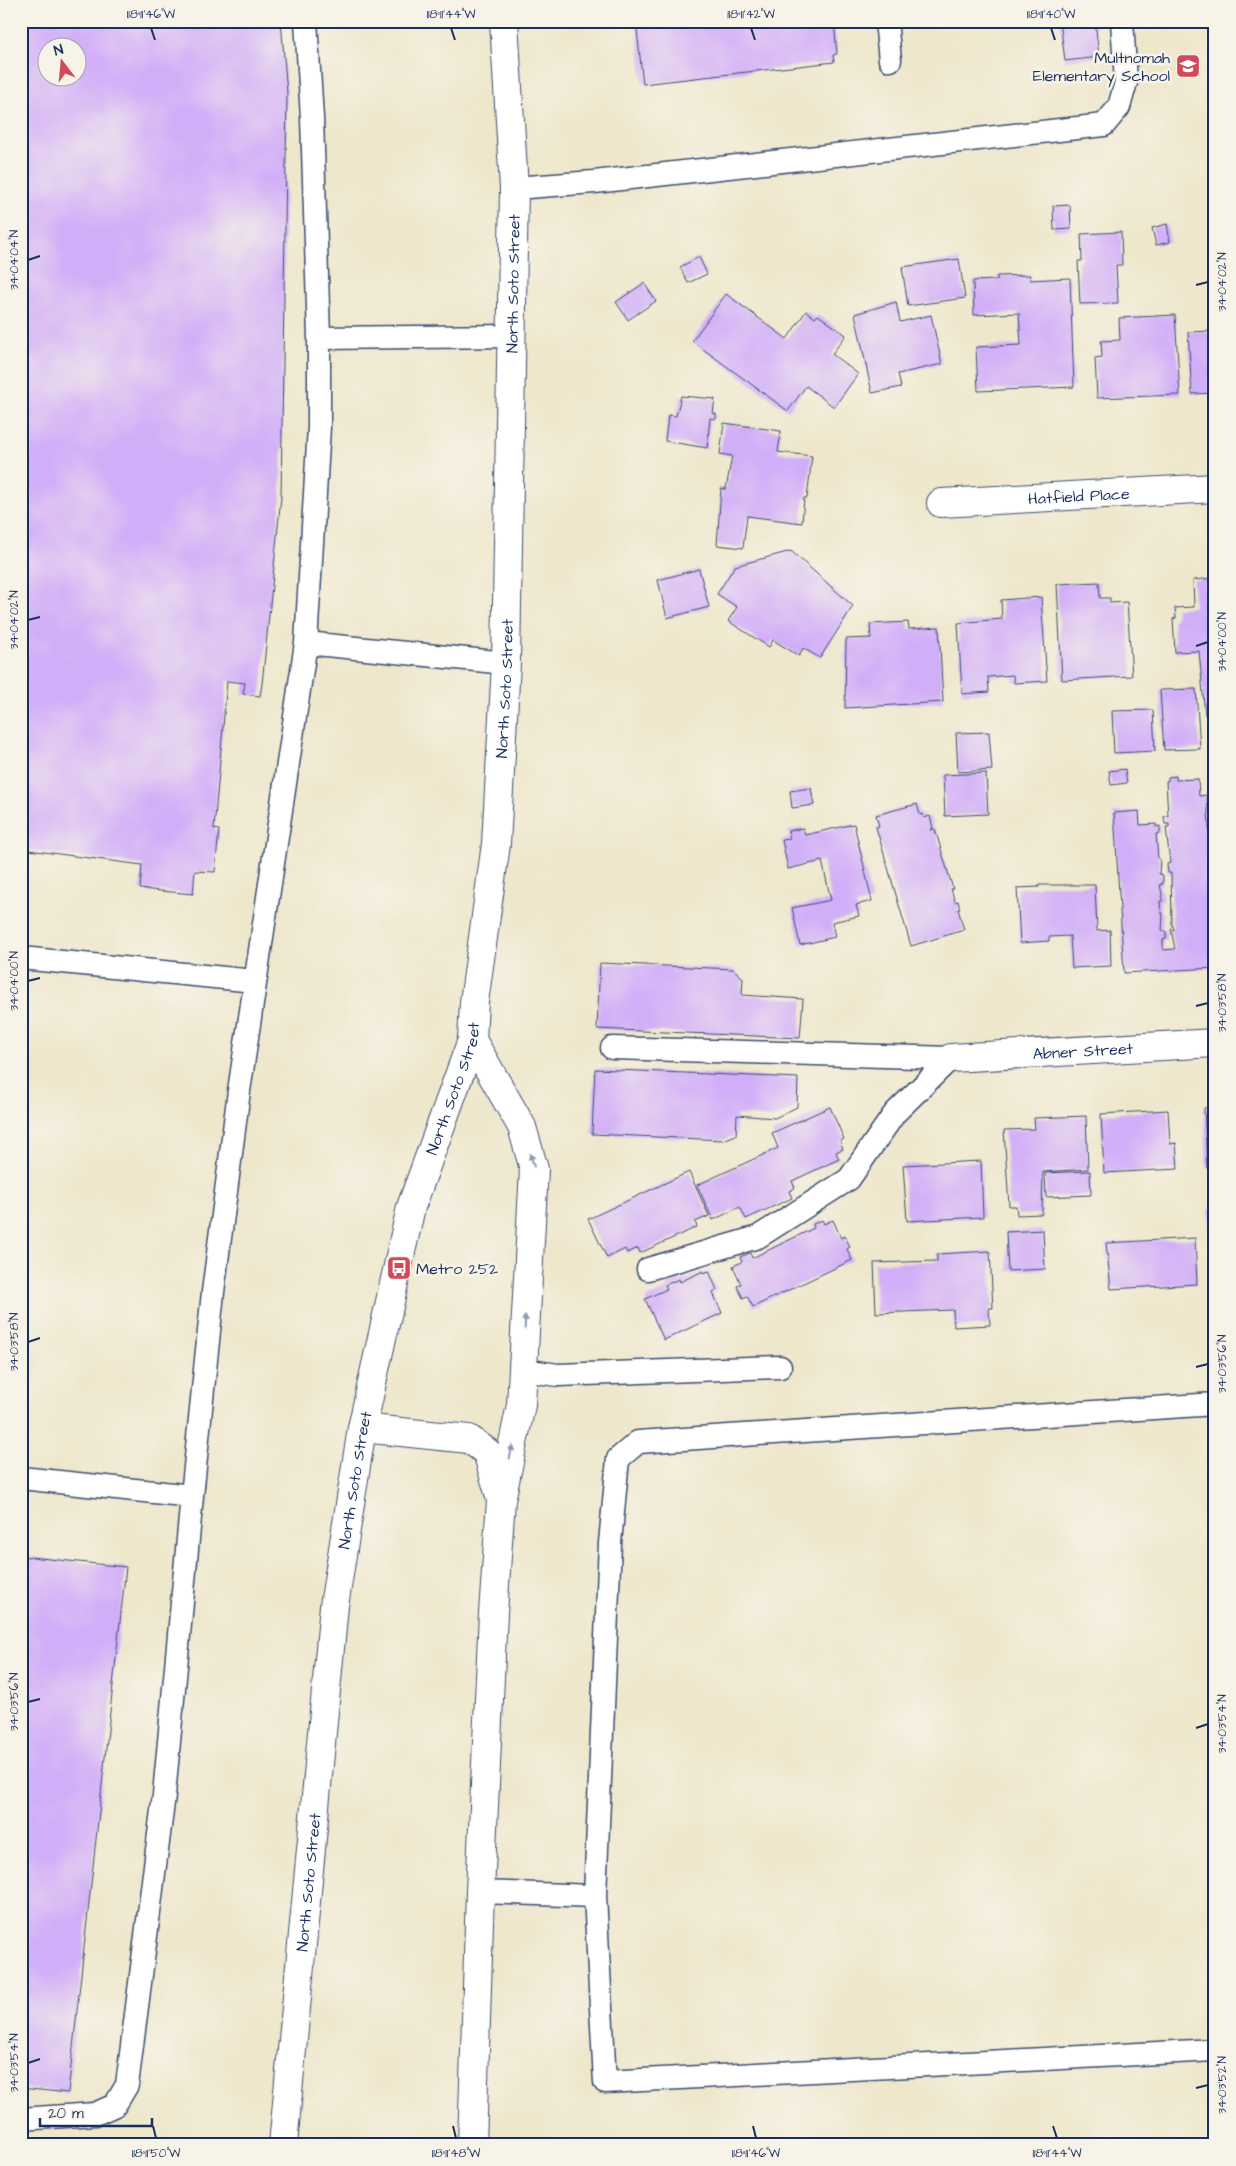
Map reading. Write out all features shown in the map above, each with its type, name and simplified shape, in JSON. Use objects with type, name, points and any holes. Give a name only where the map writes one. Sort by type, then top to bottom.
[{"type":"main road","name":"North Soto Street","points":[[283,2145],[334,1606],[362,1428],[411,1207],[472,1040],[474,1002],[496,844],[506,663],[514,188],[504,21]]},
{"type":"main road","name":"Hatfield Place","points":[[941,503],[1215,488]]},
{"type":"main road","points":[[472,1040],[522,1127],[534,1169],[521,1405],[501,1500],[480,1892],[472,2145]]},
{"type":"main road","name":"Abner Street","points":[[951,1058],[1215,1043]]},
{"type":"main road","points":[[362,1428],[470,1439],[487,1452],[501,1500]]},
{"type":"lane","points":[[21,2118],[95,2114],[115,2105],[127,2085],[164,1795],[213,1292],[256,981],[306,643],[319,426],[319,338],[312,118],[306,21]]},
{"type":"lane","points":[[886,21],[890,60]]},
{"type":"lane","points":[[514,188],[603,181],[1104,125],[1119,107],[1126,82],[1122,21]]},
{"type":"lane","points":[[319,338],[512,336]]},
{"type":"lane","points":[[306,643],[506,663]]},
{"type":"lane","points":[[21,958],[256,981]]},
{"type":"lane","points":[[612,1048],[951,1058]]},
{"type":"lane","points":[[648,1269],[758,1237],[849,1179],[895,1113],[951,1058]]},
{"type":"lane","points":[[523,1370],[558,1375],[780,1367]]},
{"type":"lane","points":[[1215,1404],[638,1442],[618,1458],[610,1543],[595,1896],[605,2082],[1215,2050]]},
{"type":"lane","points":[[21,1478],[192,1496]]},
{"type":"lane","points":[[480,1892],[595,1896]]},
{"type":"building","points":[[21,21],[281,21],[287,93],[281,497],[262,684],[260,696],[243,694],[245,683],[227,681],[214,829],[219,830],[215,872],[195,871],[193,894],[140,889],[142,865],[21,849]]},
{"type":"building","points":[[636,21],[834,21],[837,54],[833,55],[834,62],[643,84]]},
{"type":"building","points":[[1060,21],[1095,21],[1099,57],[1065,61]]},
{"type":"building","points":[[1207,21],[1215,21],[1215,48],[1214,48]]},
{"type":"building","points":[[1070,205],[1071,229],[1054,230],[1053,206]]},
{"type":"building","points":[[1167,224],[1170,242],[1156,245],[1152,228]]},
{"type":"building","points":[[1121,232],[1122,265],[1116,265],[1118,303],[1080,304],[1078,261],[1082,261],[1081,234]]},
{"type":"building","points":[[699,257],[707,274],[688,283],[680,267]]},
{"type":"building","points":[[959,259],[965,298],[908,306],[902,267]]},
{"type":"building","points":[[1030,275],[1030,280],[1070,278],[1074,387],[978,391],[976,347],[1021,345],[1019,313],[974,315],[973,281],[997,280],[997,276]]},
{"type":"building","points":[[644,283],[656,301],[628,320],[616,302]]},
{"type":"building","points":[[726,294],[787,339],[806,311],[815,318],[818,315],[846,335],[832,354],[858,374],[834,407],[806,386],[788,411],[692,341]]},
{"type":"building","points":[[896,302],[900,322],[931,315],[942,364],[898,374],[901,387],[872,393],[855,314]]},
{"type":"building","points":[[1175,315],[1180,395],[1097,398],[1095,358],[1102,357],[1101,341],[1120,340],[1119,318]]},
{"type":"building","points":[[1215,331],[1215,393],[1192,394],[1188,332]]},
{"type":"building","points":[[681,396],[715,399],[713,413],[716,414],[716,419],[710,418],[707,448],[665,441],[668,415],[676,416]]},
{"type":"building","points":[[724,423],[781,431],[778,452],[812,456],[807,498],[804,498],[802,523],[747,516],[743,548],[717,545],[721,488],[726,489],[732,456],[720,454]]},
{"type":"building","points":[[791,551],[853,606],[820,658],[803,648],[799,656],[773,640],[769,647],[728,621],[737,607],[717,594],[735,566]]},
{"type":"building","points":[[699,569],[709,607],[667,618],[658,580]]},
{"type":"building","points":[[1215,578],[1215,715],[1205,715],[1199,651],[1175,652],[1173,619],[1176,618],[1175,608],[1194,607],[1193,580]]},
{"type":"building","points":[[1099,582],[1100,598],[1110,598],[1110,603],[1127,602],[1132,676],[1062,680],[1057,584]]},
{"type":"building","points":[[1041,597],[1047,681],[1014,683],[1013,675],[988,677],[989,692],[962,694],[958,623],[1002,619],[1001,600]]},
{"type":"building","points":[[908,622],[909,629],[939,627],[943,702],[845,708],[846,639],[871,638],[870,624]]},
{"type":"building","points":[[1196,689],[1200,749],[1164,750],[1160,690]]},
{"type":"building","points":[[1153,710],[1155,751],[1114,753],[1112,711]]},
{"type":"building","points":[[989,732],[992,770],[958,772],[956,733]]},
{"type":"building","points":[[1125,769],[1127,783],[1111,785],[1109,771]]},
{"type":"building","points":[[986,773],[988,814],[945,816],[943,775]]},
{"type":"building","points":[[1176,776],[1176,780],[1198,779],[1199,796],[1207,795],[1215,920],[1215,968],[1124,973],[1114,813],[1139,811],[1140,825],[1156,824],[1156,827],[1160,826],[1160,833],[1156,834],[1158,859],[1160,859],[1159,874],[1163,875],[1163,884],[1160,884],[1163,901],[1160,901],[1161,913],[1163,913],[1162,931],[1166,931],[1166,939],[1163,940],[1163,950],[1175,949],[1171,929],[1174,930],[1172,924],[1171,873],[1168,873],[1167,864],[1170,863],[1166,827],[1169,827],[1169,824],[1165,824],[1164,816],[1168,816],[1166,781],[1168,781],[1168,777]]},
{"type":"building","points":[[811,788],[814,805],[792,808],[790,791]]},
{"type":"building","points":[[917,804],[920,815],[923,814],[924,818],[930,816],[933,828],[930,830],[935,829],[953,889],[951,889],[955,902],[958,901],[960,909],[958,909],[964,930],[911,946],[876,827],[879,826],[876,815]]},
{"type":"building","points":[[854,824],[872,901],[856,905],[859,916],[832,922],[835,937],[800,945],[792,908],[831,900],[822,861],[788,869],[782,840],[790,839],[788,831],[803,828],[805,835]]},
{"type":"building","points":[[1039,885],[1095,885],[1097,931],[1110,930],[1111,966],[1072,968],[1070,936],[1049,937],[1049,941],[1020,943],[1017,888],[1039,887]]},
{"type":"building","points":[[600,963],[733,969],[743,978],[742,995],[803,999],[800,1038],[597,1029]]},
{"type":"building","points":[[595,1069],[798,1078],[797,1107],[775,1118],[737,1115],[736,1135],[723,1140],[592,1134]]},
{"type":"building","points":[[830,1107],[844,1139],[840,1141],[843,1149],[836,1152],[839,1159],[792,1181],[795,1188],[789,1191],[792,1198],[746,1219],[740,1207],[713,1220],[697,1185],[778,1148],[772,1133]]},
{"type":"building","points":[[1215,1107],[1215,1167],[1207,1168],[1204,1108]]},
{"type":"building","points":[[1168,1110],[1170,1144],[1176,1143],[1178,1169],[1104,1173],[1101,1114]]},
{"type":"building","points":[[1086,1116],[1088,1169],[1043,1172],[1042,1214],[1017,1215],[1016,1206],[1009,1206],[1004,1130],[1035,1129],[1034,1118]]},
{"type":"building","points":[[981,1161],[983,1217],[907,1221],[903,1165]]},
{"type":"building","points":[[1090,1171],[1091,1195],[1046,1197],[1045,1173]]},
{"type":"building","points":[[689,1172],[709,1216],[695,1222],[697,1227],[640,1253],[638,1248],[627,1253],[625,1249],[607,1258],[588,1219]]},
{"type":"building","points":[[1209,1209],[1215,1209],[1215,1283],[1213,1284]]},
{"type":"building","points":[[822,1220],[824,1224],[833,1220],[841,1238],[845,1236],[850,1247],[847,1249],[852,1260],[753,1307],[747,1296],[743,1298],[737,1286],[741,1284],[733,1266],[742,1262],[740,1257],[750,1253],[752,1258],[814,1228],[813,1224]]},
{"type":"building","points":[[1043,1230],[1045,1269],[1008,1271],[1006,1232]]},
{"type":"building","points":[[1195,1238],[1197,1284],[1111,1289],[1106,1243]]},
{"type":"building","points":[[990,1251],[993,1308],[989,1308],[990,1325],[954,1327],[953,1310],[876,1313],[874,1263],[937,1261],[937,1254]]},
{"type":"building","points":[[703,1271],[703,1273],[709,1271],[717,1290],[713,1293],[722,1313],[664,1340],[645,1299],[667,1289],[665,1285],[679,1279],[680,1282]]},
{"type":"building","points":[[21,1556],[126,1567],[68,2093],[21,2088]]},
{"type":"place","name":"Multnomah Elementary School","points":[[1188,66]]},
{"type":"place","name":"Metro 252","points":[[399,1268]]}]
